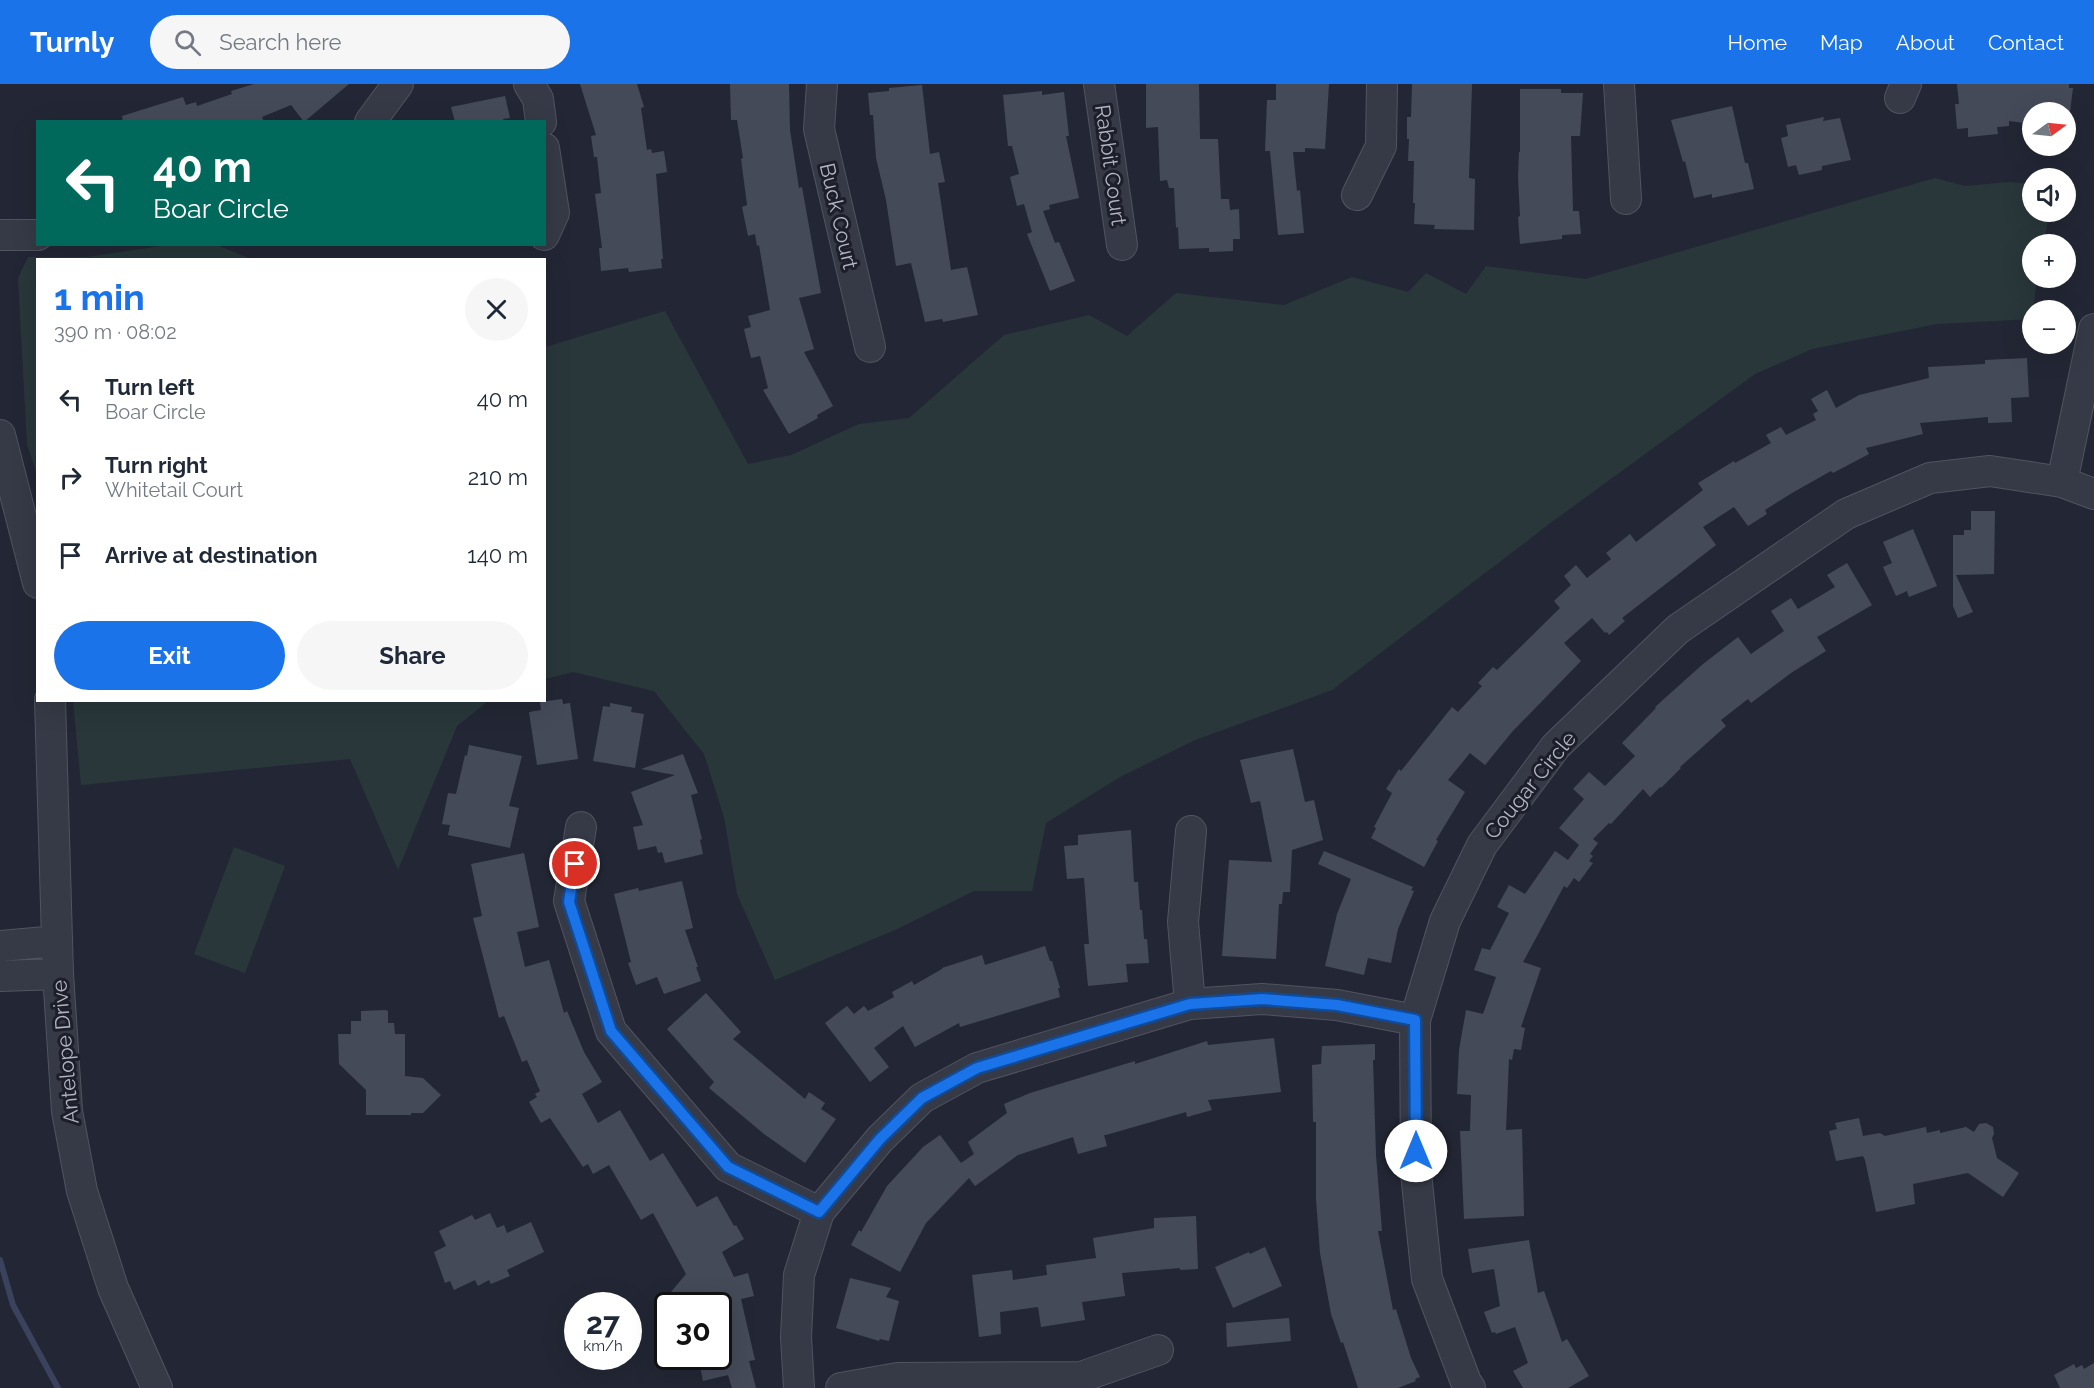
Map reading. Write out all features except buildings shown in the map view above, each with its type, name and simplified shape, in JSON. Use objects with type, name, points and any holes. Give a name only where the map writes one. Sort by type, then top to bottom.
[{"type":"street","points":[[371,120],[398,84]]},
{"type":"street","points":[[530,84],[538,99],[541,120]]},
{"type":"street","name":"Buck Court","points":[[822,84],[819,129],[870,347]]},
{"type":"street","name":"Rabbit Court","points":[[1100,84],[1122,245]]},
{"type":"street","points":[[1356,195],[1381,147],[1382,84]]},
{"type":"street","points":[[1619,84],[1626,199]]},
{"type":"street","points":[[546,161],[554,213],[546,231]]},
{"type":"street","points":[[0,235],[36,236]]},
{"type":"street","points":[[2062,482],[2094,329]]},
{"type":"street","points":[[0,435],[36,575]]},
{"type":"street","name":"Cougar Circle","points":[[1470,1388],[1427,1279],[1416,1173],[1415,1020],[1445,921],[1482,845],[1556,746],[1678,629],[1846,514],[1930,478],[1990,471],[2062,482],[2094,494]]},
{"type":"street","name":"Antelope Drive","points":[[50,702],[58,974],[67,1111],[82,1191],[113,1288],[157,1388]]},
{"type":"street","points":[[581,827],[569,902],[611,1031],[728,1167],[819,1212]]},
{"type":"street","points":[[1190,1004],[1183,922],[1191,831]]},
{"type":"street","points":[[0,946],[57,941]]},
{"type":"street","points":[[0,976],[58,974]]},
{"type":"street","points":[[799,1388],[795,1337],[798,1275],[819,1212],[880,1139],[922,1098],[977,1068],[1190,1004],[1262,999],[1337,1005],[1415,1020]]},
{"type":"street","points":[[841,1388],[898,1378],[1080,1377],[1158,1350]]},
{"type":"shaded area","points":[[1935,178],[1965,186],[2022,183],[2022,222],[2047,222],[2046,234],[2022,234],[2022,288],[2036,288],[2034,300],[2022,300],[2022,320],[1937,324],[1812,349],[1755,374],[1553,521],[1332,690],[1195,740],[1120,777],[1046,823],[1032,891],[974,891],[895,930],[775,980],[737,894],[724,817],[704,754],[654,691],[573,672],[546,679],[546,347],[665,311],[748,464],[791,455],[859,424],[909,418],[1004,335],[1089,315],[1127,336],[1176,293],[1284,305],[1352,277],[1408,292],[1426,273],[1466,294],[1486,266],[1585,279]]},
{"type":"shaded area","points":[[160,246],[219,246],[249,258],[36,258],[36,471],[27,445],[18,278],[28,257],[87,257]]},
{"type":"shaded area","points":[[73,702],[487,702],[457,726],[398,870],[350,759],[81,785]]},
{"type":"shaded area","points":[[234,847],[285,866],[245,973],[194,954]]},
{"type":"waterway","points":[[0,1260],[13,1305],[58,1388]]},
{"type":"route","points":[[575,864],[569,902],[611,1031],[728,1167],[819,1212],[880,1139],[922,1098],[977,1068],[1190,1004],[1262,999],[1337,1005],[1415,1020],[1416,1151]]}]
